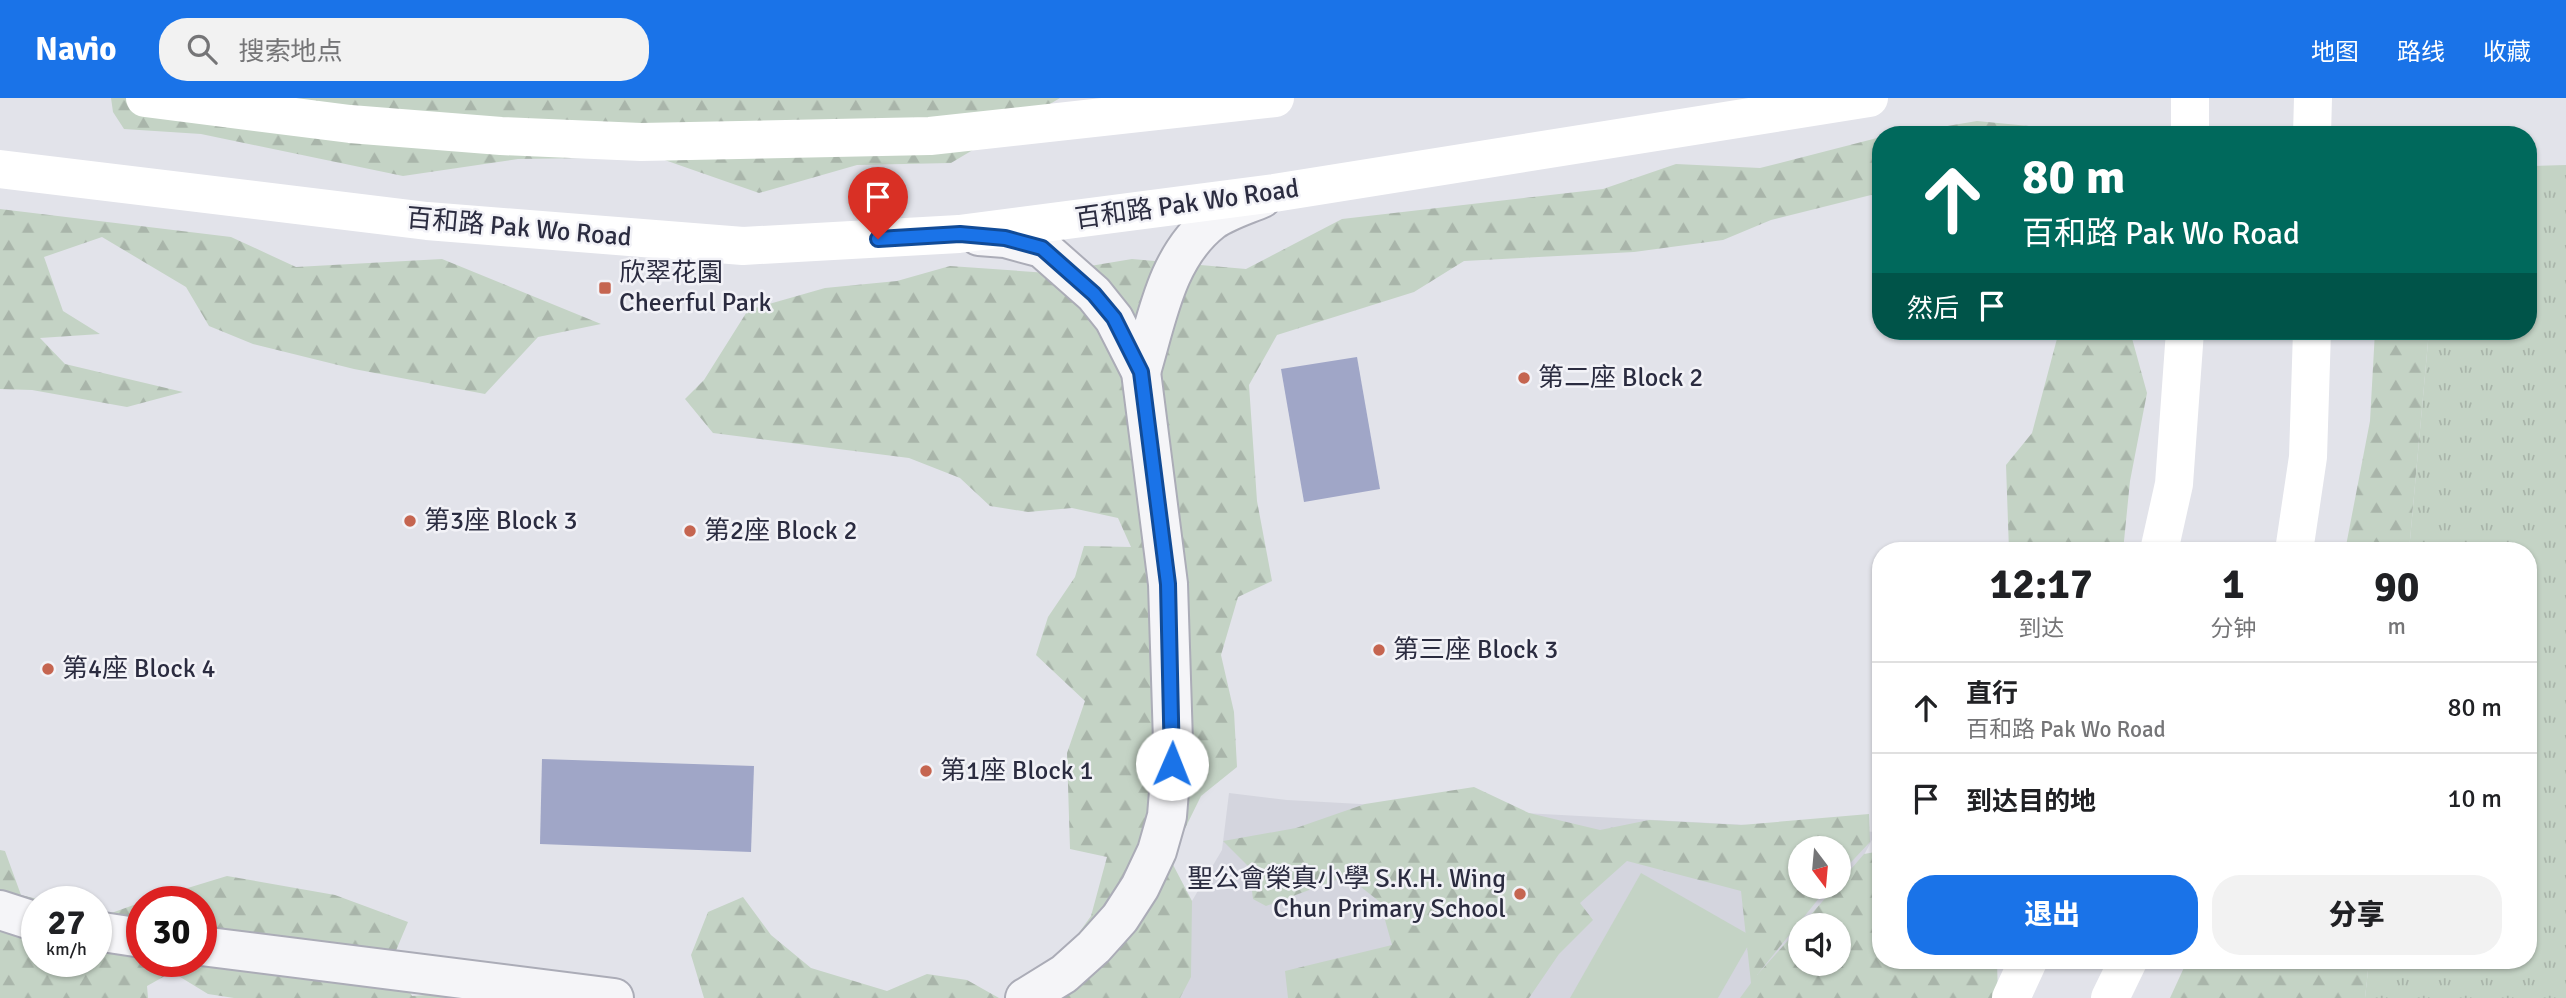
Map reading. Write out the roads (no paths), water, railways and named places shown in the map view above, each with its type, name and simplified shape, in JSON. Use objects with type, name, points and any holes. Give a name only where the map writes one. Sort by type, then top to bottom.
[{"type":"main road","points":[[145,98],[350,124],[501,136],[641,142],[930,136],[1275,98]]},
{"type":"main road","name":"百和路 Pak Wo Road","points":[[0,169],[427,221],[743,246],[960,234],[1274,193],[1869,98]]},
{"type":"main road","points":[[2190,98],[2190,126]]},
{"type":"main road","points":[[2312,126],[2313,98]]},
{"type":"main road","points":[[2161,542],[2175,484],[2184,340]]},
{"type":"main road","points":[[2295,542],[2308,457],[2312,340]]},
{"type":"main road","points":[[2011,998],[2024,969]]},
{"type":"main road","points":[[2110,998],[2124,969]]},
{"type":"street","points":[[1141,372],[1171,273],[1188,245],[1214,220],[1274,193]]},
{"type":"street","points":[[960,234],[1005,238],[1042,248],[1094,294],[1114,318],[1141,372],[1168,584],[1173,742],[1167,816],[1157,851],[1120,918],[1094,947],[1064,974],[1025,998]]},
{"type":"street","points":[[0,911],[21,917]]},
{"type":"street","points":[[217,948],[614,998]]},
{"type":"water","points":[[1357,357],[1380,489],[1304,502],[1281,369]]},
{"type":"water","points":[[542,759],[754,766],[751,852],[540,844]]},
{"type":"place","name":"欣翠花園 Cheerful Park","points":[[605,288]]},
{"type":"place","name":"第二座 Block 2","points":[[1524,378]]},
{"type":"place","name":"第3座 Block 3","points":[[410,521]]},
{"type":"place","name":"第2座 Block 2","points":[[690,531]]},
{"type":"place","name":"第三座 Block 3","points":[[1379,650]]},
{"type":"place","name":"第4座 Block 4","points":[[48,669]]},
{"type":"place","name":"第1座 Block 1","points":[[926,771]]},
{"type":"place","name":"聖公會榮真小學 S.K.H. Wing Chun Primary School","points":[[1520,894]]}]
